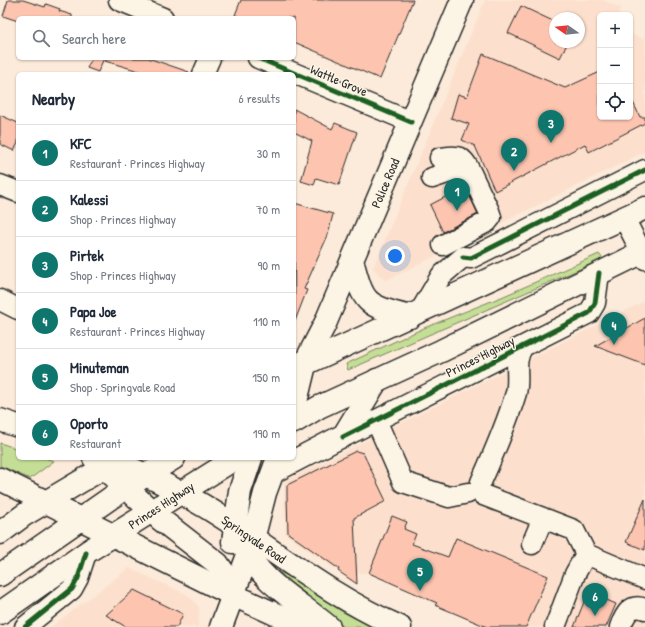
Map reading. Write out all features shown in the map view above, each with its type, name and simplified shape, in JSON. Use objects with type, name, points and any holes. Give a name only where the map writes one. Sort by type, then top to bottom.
[{"type":"main road","name":"Police Road","points":[[296,378],[300,367],[352,260],[462,0]]},
{"type":"main road","points":[[300,367],[645,208]]},
{"type":"main road","name":"Princes Highway","points":[[296,421],[319,407],[599,273],[644,255]]},
{"type":"main road","points":[[352,260],[360,289],[365,299],[379,308],[415,315]]},
{"type":"main road","name":"Police Road","points":[[296,396],[300,367]]},
{"type":"main road","points":[[296,456],[343,437],[349,430],[361,405],[377,380]]},
{"type":"main road","name":"Princes Highway","points":[[296,410],[319,407]]},
{"type":"main road","points":[[0,420],[16,421]]},
{"type":"main road","points":[[0,420],[16,425]]},
{"type":"main road","points":[[0,575],[145,474],[171,460]]},
{"type":"main road","name":"Princes Highway","points":[[0,613],[113,535],[233,460]]},
{"type":"main road","points":[[233,595],[232,561],[235,525],[240,491],[250,460]]},
{"type":"main road","points":[[221,627],[251,547],[263,499],[275,465],[287,460]]},
{"type":"main road","points":[[0,533],[107,461],[125,488],[151,511],[218,564],[226,576],[233,595]]},
{"type":"main road","name":"Springvale Road","points":[[107,461],[145,474],[180,492],[235,525],[251,547],[400,627]]},
{"type":"main road","points":[[0,479],[233,595],[304,627]]},
{"type":"main road","points":[[251,547],[268,580],[329,627]]},
{"type":"street","points":[[119,0],[157,16]]},
{"type":"street","points":[[205,72],[209,60]]},
{"type":"street","name":"Wattle Grove","points":[[263,60],[291,72]]},
{"type":"street","name":"Wattle Grove","points":[[296,74],[411,122]]},
{"type":"street","points":[[440,158],[460,157],[465,161],[490,211],[491,217],[487,222],[443,245]]},
{"type":"street","points":[[415,315],[441,276],[463,257],[471,258],[645,170]]},
{"type":"street","points":[[432,178],[453,171],[470,171]]},
{"type":"street","points":[[0,184],[16,191]]},
{"type":"street","points":[[624,218],[644,255]]},
{"type":"street","name":"Princes Highway","points":[[343,437],[522,348],[592,311],[596,303],[599,273]]},
{"type":"street","points":[[0,300],[16,308]]},
{"type":"street","points":[[478,490],[498,443],[517,388],[517,361],[522,348]]},
{"type":"street","points":[[491,363],[501,369],[510,383],[513,392],[512,404]]},
{"type":"street","points":[[376,420],[403,482],[449,498],[478,490],[542,518],[574,530],[586,554],[645,579]]},
{"type":"street","points":[[532,544],[542,518]]},
{"type":"street","points":[[25,627],[72,589],[78,578],[86,553]]},
{"type":"street","points":[[555,627],[575,574],[586,554]]},
{"type":"street","points":[[620,627],[624,617],[631,609],[638,607],[645,609]]},
{"type":"shaded area","points":[[485,0],[603,0],[621,8],[619,12],[597,12],[597,120],[633,120],[633,34],[643,39],[645,35],[645,152],[385,281],[373,268]]},
{"type":"shaded area","points":[[645,301],[645,627],[487,627],[435,605],[422,597],[369,573],[356,573],[357,584],[285,534],[284,483],[287,480]]},
{"type":"shaded area","points":[[129,568],[188,595],[199,607],[198,627],[51,627]]},
{"type":"green space","points":[[599,254],[603,259],[348,370],[346,364],[424,328],[504,296]]},
{"type":"green space","points":[[0,443],[16,448],[16,460],[54,461],[30,479],[0,466]]},
{"type":"green space","points":[[277,571],[292,578],[343,612],[372,627],[344,627],[275,576]]},
{"type":"building","points":[[8,0],[23,0],[45,7],[46,4],[60,9],[59,11],[72,15],[16,16],[16,20],[3,16]]},
{"type":"building","points":[[241,0],[413,0],[380,79],[296,43],[296,16],[235,15]]},
{"type":"building","points":[[521,6],[549,19],[549,48],[565,48],[560,58],[508,33]]},
{"type":"building","points":[[483,54],[565,88],[597,73],[597,120],[633,120],[633,102],[640,117],[645,117],[645,123],[589,152],[585,144],[495,191],[475,146],[462,140],[469,124],[451,118],[458,94],[467,97]]},
{"type":"building","points":[[91,60],[103,60],[98,72],[87,68]]},
{"type":"building","points":[[154,60],[189,72],[142,72],[105,61]]},
{"type":"building","points":[[296,110],[332,129],[335,123],[357,132],[339,185],[316,178],[314,185],[301,181],[312,141],[296,133]]},
{"type":"building","points":[[0,115],[16,122],[16,147],[14,151],[0,144]]},
{"type":"building","points":[[464,184],[478,214],[443,232],[430,205],[449,195],[448,193]]},
{"type":"building","points":[[296,204],[333,214],[328,235],[304,289],[307,290],[296,318]]},
{"type":"building","points":[[645,318],[645,365],[595,346]]},
{"type":"building","points":[[356,451],[363,453],[386,501],[354,518],[357,584],[338,571],[339,569],[288,533],[287,496],[287,485]]},
{"type":"building","points":[[645,499],[645,550],[626,542]]},
{"type":"building","points":[[392,516],[407,522],[404,529],[416,534],[412,544],[448,557],[456,538],[548,576],[526,627],[487,627],[435,605],[437,603],[369,573]]},
{"type":"building","points":[[134,590],[183,614],[177,627],[126,627],[106,615]]},
{"type":"building","points":[[588,592],[616,604],[606,627],[574,627]]},
{"type":"cycle path","points":[[263,60],[291,72]]},
{"type":"cycle path","points":[[296,74],[411,122]]},
{"type":"cycle path","points":[[463,257],[471,258],[645,170]]},
{"type":"cycle path","points":[[343,437],[589,313],[595,303],[599,273]]},
{"type":"cycle path","points":[[25,627],[72,589],[78,578],[86,553]]},
{"type":"place","name":"Pirtek","points":[[551,143]]},
{"type":"place","name":"Kalessi","points":[[514,171]]},
{"type":"place","name":"KFC","points":[[457,211]]},
{"type":"place","name":"Papa Joe","points":[[614,345]]},
{"type":"place","name":"Minuteman","points":[[420,591]]},
{"type":"place","name":"Oporto","points":[[595,616]]}]
